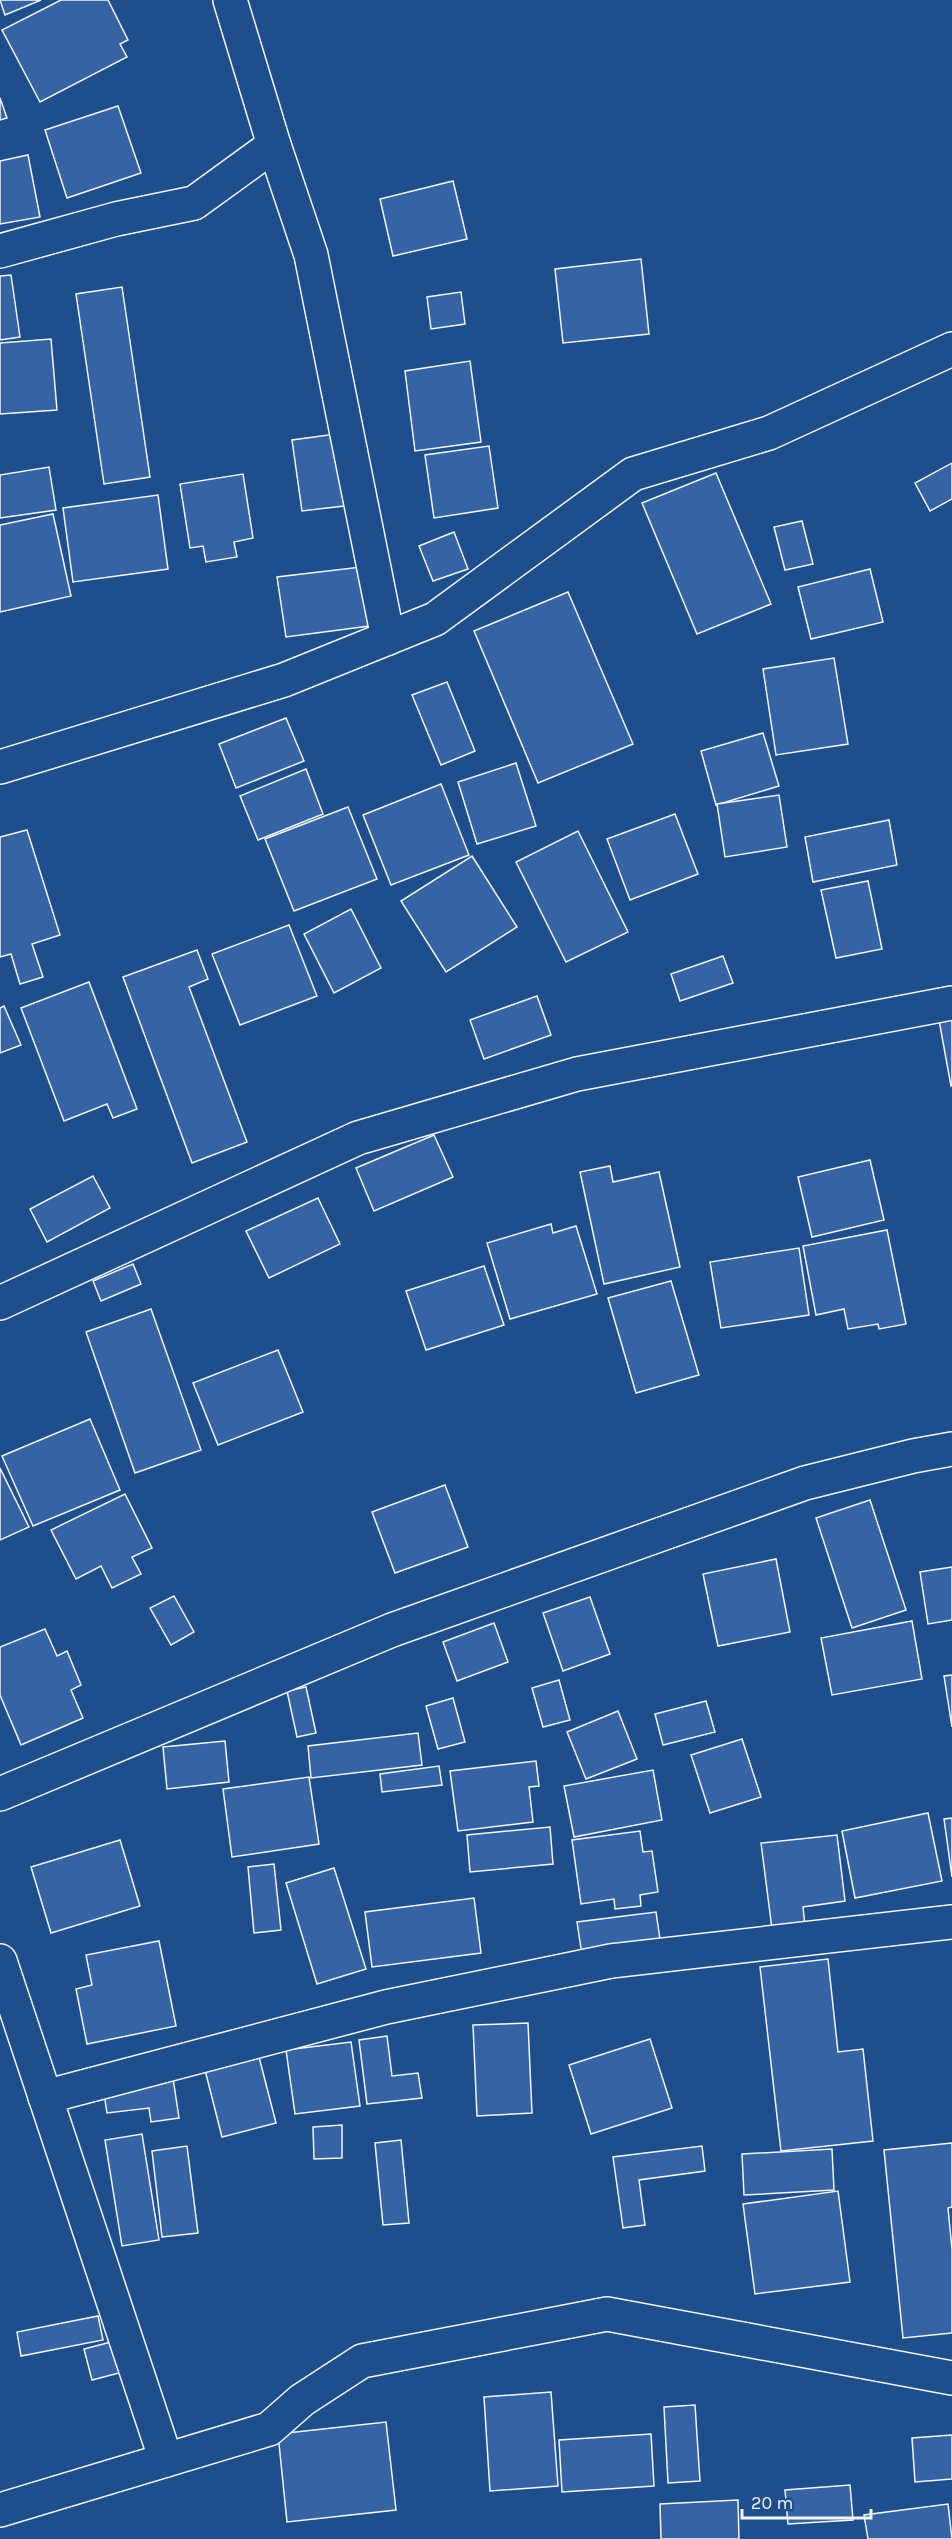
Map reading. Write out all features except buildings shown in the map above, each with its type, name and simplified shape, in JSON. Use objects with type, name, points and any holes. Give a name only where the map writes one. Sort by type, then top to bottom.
[{"type":"street","points":[[230,0],[274,145],[311,255],[388,638]]},
{"type":"street","points":[[0,251],[116,219],[194,203],[274,145]]},
{"type":"street","points":[[0,767],[284,680],[435,619],[633,474],[769,433],[952,349]]},
{"type":"street","points":[[0,1303],[358,1138],[577,1074],[952,1003]]},
{"type":"street","points":[[0,1794],[392,1630],[805,1483],[913,1456],[952,1449]]},
{"type":"street","points":[[45,2097],[386,2007],[612,1961],[952,1922]]},
{"type":"street","points":[[0,1961],[166,2460]]},
{"type":"street","points":[[0,2510],[268,2429],[302,2400],[362,2361],[607,2314],[952,2378]]}]
